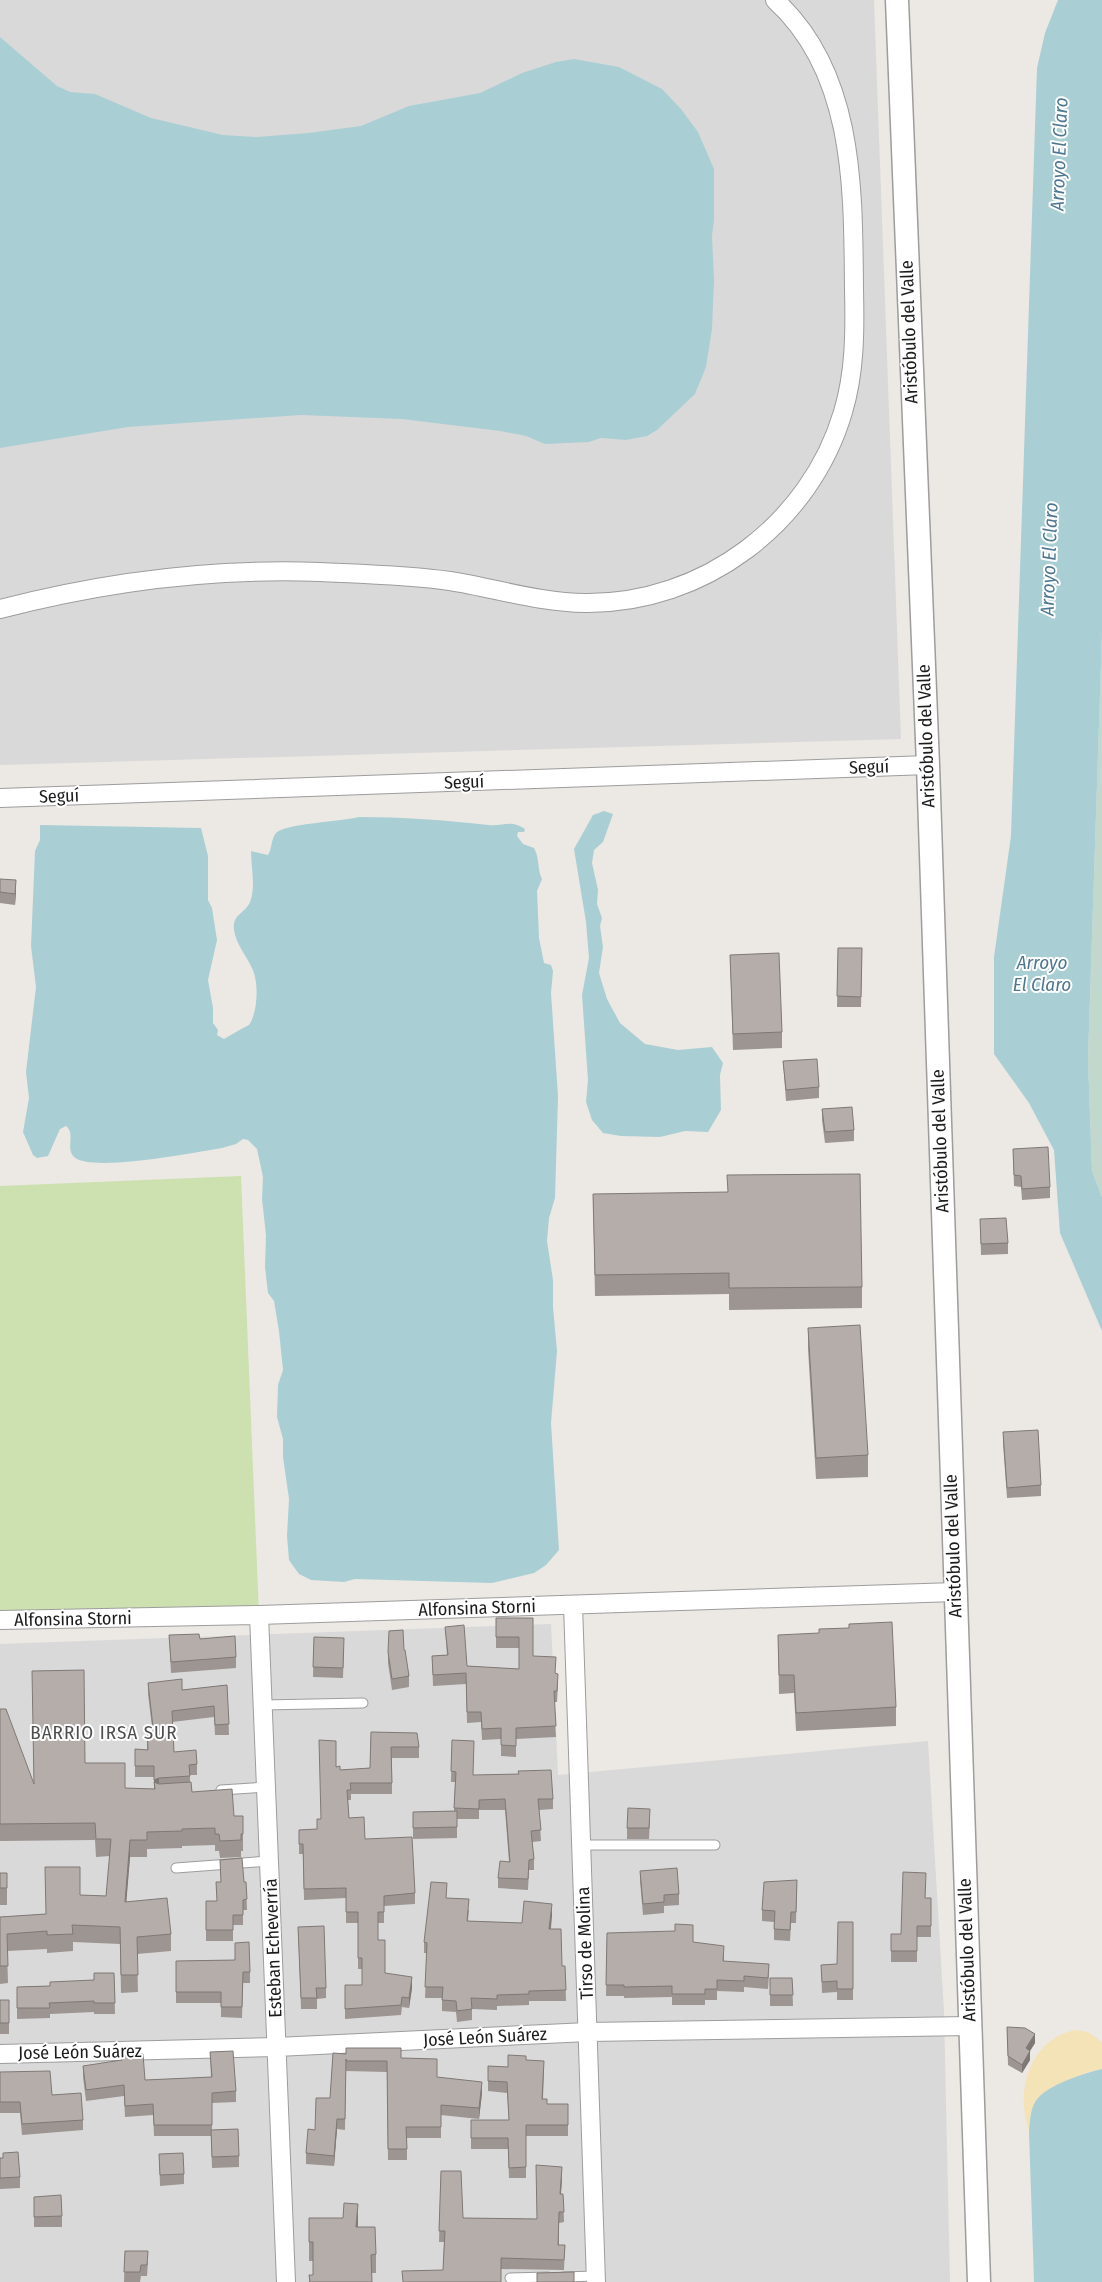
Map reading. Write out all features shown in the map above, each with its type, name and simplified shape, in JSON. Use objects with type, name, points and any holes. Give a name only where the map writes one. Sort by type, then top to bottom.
[{"type":"street","name":"Aristóbulo del Valle","points":[[897,0],[928,765],[979,2282]]},
{"type":"street","points":[[0,609],[87,590],[168,578],[238,572],[316,572],[388,575],[449,581],[545,599],[586,603],[631,600],[670,590],[706,576],[735,559],[762,539],[792,508],[808,486],[829,449],[843,414],[850,383],[854,345],[851,174],[843,119],[824,70],[807,40],[781,4]]},
{"type":"street","name":"Seguí","points":[[0,798],[928,765]]},
{"type":"street","name":"Alfonsina Storni","points":[[0,1620],[259,1615],[955,1592]]},
{"type":"street","name":"Tirso de Molina","points":[[573,1605],[596,2279]]},
{"type":"street","name":"Esteban Echeverría","points":[[259,1615],[286,2282]]},
{"type":"street","name":"José León Suárez","points":[[0,2054],[277,2047],[588,2032],[970,2026]]},
{"type":"lane","points":[[263,1706],[363,1703]]},
{"type":"lane","points":[[208,1791],[266,1787]]},
{"type":"lane","points":[[582,1846],[715,1845]]},
{"type":"lane","points":[[176,1868],[269,1861]]},
{"type":"lane","points":[[510,2278],[596,2279]]},
{"type":"shaded area","points":[[0,0],[874,0],[901,739],[0,765]]},
{"type":"shaded area","points":[[551,1624],[558,1775],[928,1741],[944,2012],[950,2282],[0,2282],[0,1644]]},
{"type":"green space","points":[[1102,632],[1102,1197],[1092,1171],[1088,1059]]},
{"type":"green space","points":[[241,1176],[259,1615],[0,1620],[0,1186]]},
{"type":"sand","points":[[1075,2030],[1088,2032],[1102,2042],[1102,2069],[1085,2073],[1031,2111],[1029,2132],[1024,2100],[1025,2084],[1030,2069],[1046,2044],[1059,2036]]},
{"type":"water","name":"Arroyo El Claro","points":[[1058,0],[1102,0],[1102,632],[1088,1059],[1092,1171],[1102,1197],[1102,1331],[1060,1233],[1054,1150],[1029,1103],[994,1054],[994,957],[1011,836],[1037,68],[1045,33]]},
{"type":"water","points":[[0,37],[57,86],[70,92],[95,94],[151,118],[223,135],[257,137],[361,126],[409,106],[480,93],[522,73],[556,62],[574,59],[619,67],[662,89],[681,109],[698,132],[714,169],[712,329],[706,367],[695,394],[657,430],[647,436],[626,440],[601,438],[589,442],[545,444],[526,436],[500,431],[402,419],[301,415],[128,427],[0,448]]},
{"type":"water","points":[[604,811],[613,814],[603,842],[594,850],[592,863],[598,890],[597,904],[602,918],[600,926],[603,947],[599,973],[607,999],[620,1023],[645,1044],[678,1050],[712,1047],[723,1063],[720,1075],[721,1110],[708,1132],[685,1131],[660,1137],[621,1136],[603,1133],[592,1120],[586,1102],[588,1080],[582,995],[589,958],[586,922],[574,849],[593,815]]},
{"type":"water","points":[[359,817],[424,819],[494,825],[515,824],[525,829],[524,832],[518,832],[517,836],[523,844],[534,848],[542,879],[537,891],[539,938],[544,963],[551,965],[553,971],[551,993],[558,1096],[555,1198],[549,1218],[547,1241],[553,1280],[553,1307],[557,1351],[551,1423],[559,1550],[546,1565],[534,1573],[492,1583],[355,1579],[344,1582],[311,1580],[299,1574],[289,1560],[287,1536],[289,1499],[283,1457],[283,1439],[277,1417],[278,1385],[283,1370],[274,1301],[268,1293],[265,1267],[266,1235],[262,1199],[263,1177],[257,1149],[248,1140],[243,1139],[236,1144],[222,1148],[169,1157],[101,1163],[84,1161],[74,1157],[70,1149],[69,1129],[66,1126],[60,1129],[48,1156],[37,1158],[33,1155],[23,1132],[29,1098],[26,1072],[36,987],[31,946],[35,851],[40,840],[40,825],[201,828],[208,856],[208,900],[212,908],[217,940],[208,980],[213,1008],[213,1023],[218,1030],[217,1035],[224,1039],[249,1025],[256,1005],[256,981],[254,974],[250,963],[239,945],[234,930],[237,917],[248,906],[252,896],[251,851],[268,855],[274,835],[290,827]]},
{"type":"water","points":[[1102,2069],[1102,2282],[1034,2282],[1029,2132],[1032,2110],[1038,2098],[1051,2088],[1077,2076]]},
{"type":"building","points":[[0,879],[16,880],[15,894],[0,892]]},
{"type":"building","points":[[838,948],[862,948],[861,997],[837,996]]},
{"type":"building","points":[[779,953],[782,1032],[733,1034],[730,955]]},
{"type":"building","points":[[817,1059],[819,1087],[786,1090],[783,1061]]},
{"type":"building","points":[[852,1107],[854,1130],[825,1132],[822,1109]]},
{"type":"building","points":[[1048,1147],[1050,1187],[1022,1189],[1021,1176],[1014,1175],[1013,1149]]},
{"type":"building","points":[[860,1174],[862,1287],[729,1288],[729,1273],[595,1275],[593,1194],[728,1192],[727,1175]]},
{"type":"building","points":[[1006,1218],[1008,1243],[981,1244],[980,1219]]},
{"type":"building","points":[[860,1325],[868,1455],[816,1458],[808,1328]]},
{"type":"building","points":[[1038,1430],[1041,1485],[1007,1488],[1003,1432]]},
{"type":"building","points":[[496,1618],[533,1618],[533,1656],[556,1657],[557,1691],[554,1691],[556,1726],[516,1728],[516,1746],[501,1745],[501,1728],[482,1729],[481,1712],[467,1712],[466,1673],[433,1675],[432,1656],[448,1655],[445,1627],[464,1625],[467,1666],[519,1669],[519,1637],[496,1637]]},
{"type":"building","points":[[892,1622],[896,1707],[796,1713],[794,1675],[779,1675],[778,1635],[819,1633],[819,1629],[849,1628],[849,1624]]},
{"type":"building","points":[[403,1630],[404,1650],[409,1676],[392,1679],[388,1652],[389,1631]]},
{"type":"building","points":[[199,1634],[200,1639],[235,1636],[236,1657],[171,1662],[169,1635]]},
{"type":"building","points":[[314,1637],[344,1638],[343,1668],[313,1667]]},
{"type":"building","points":[[84,1670],[85,1763],[125,1763],[125,1788],[155,1789],[154,1782],[159,1784],[191,1782],[192,1792],[232,1789],[234,1816],[243,1816],[241,1840],[220,1841],[219,1834],[215,1834],[215,1828],[147,1832],[147,1840],[130,1840],[125,1902],[167,1898],[171,1934],[137,1937],[138,1975],[121,1975],[120,1927],[72,1925],[73,1934],[47,1935],[47,1931],[7,1934],[8,1966],[0,1966],[0,1917],[46,1914],[45,1867],[80,1867],[80,1895],[106,1896],[111,1839],[96,1839],[95,1823],[0,1824],[0,1709],[6,1709],[34,1784],[32,1671]]},
{"type":"building","points":[[182,1679],[182,1690],[227,1685],[229,1724],[215,1725],[214,1706],[172,1711],[174,1752],[196,1750],[197,1764],[189,1765],[190,1776],[154,1780],[154,1766],[135,1766],[135,1749],[148,1750],[147,1727],[153,1727],[148,1683]]},
{"type":"building","points":[[371,1732],[417,1733],[419,1747],[391,1747],[392,1783],[350,1783],[351,1790],[347,1790],[349,1818],[364,1817],[365,1839],[412,1837],[415,1893],[384,1896],[384,1912],[378,1912],[378,1940],[385,1940],[385,1973],[412,1977],[409,1998],[402,1997],[401,2005],[345,2009],[345,1985],[362,1985],[362,1958],[358,1958],[358,1912],[346,1912],[346,1888],[304,1889],[303,1844],[299,1844],[299,1830],[317,1829],[317,1819],[321,1819],[319,1740],[336,1741],[336,1767],[340,1766],[340,1770],[370,1768]]},
{"type":"building","points":[[452,1740],[474,1741],[473,1775],[519,1774],[518,1771],[551,1770],[553,1799],[538,1799],[541,1830],[531,1831],[534,1859],[529,1860],[528,1879],[498,1878],[500,1861],[510,1862],[505,1799],[479,1800],[479,1809],[454,1808],[456,1772],[451,1771]]},
{"type":"building","points":[[628,1808],[650,1809],[649,1828],[627,1828]]},
{"type":"building","points":[[457,1811],[457,1827],[413,1828],[413,1812]]},
{"type":"building","points":[[242,1858],[247,1899],[243,1900],[243,1915],[233,1915],[233,1930],[206,1930],[206,1901],[217,1901],[216,1882],[221,1882],[220,1860]]},
{"type":"building","points":[[677,1868],[679,1894],[664,1895],[664,1902],[643,1904],[640,1871]]},
{"type":"building","points":[[903,1872],[926,1873],[925,1898],[931,1898],[931,1926],[917,1926],[917,1951],[891,1951],[891,1934],[901,1934]]},
{"type":"building","points":[[0,1873],[7,1873],[7,1888],[0,1888]]},
{"type":"building","points":[[797,1880],[796,1912],[791,1912],[790,1930],[774,1929],[775,1911],[762,1910],[764,1882]]},
{"type":"building","points":[[431,1882],[447,1883],[446,1898],[469,1899],[467,1921],[522,1923],[524,1901],[552,1904],[549,1929],[561,1929],[562,1966],[565,1966],[566,1990],[529,1991],[529,1994],[497,1995],[497,1999],[471,1998],[472,2009],[457,2011],[456,2001],[442,2000],[443,1987],[425,1987],[427,1943],[424,1942]]},
{"type":"building","points":[[838,1922],[853,1922],[853,1989],[837,1989],[837,1981],[822,1982],[821,1965],[837,1964]]},
{"type":"building","points":[[675,1924],[693,1925],[693,1942],[724,1946],[723,1961],[769,1964],[768,1978],[744,1976],[744,1981],[717,1980],[717,1989],[705,1989],[705,1994],[672,1994],[672,1986],[624,1987],[624,1985],[606,1985],[607,1933],[675,1931]]},
{"type":"building","points":[[324,1926],[326,1988],[316,1988],[317,1998],[301,1998],[298,1927]]},
{"type":"building","points":[[249,1942],[250,1972],[243,1972],[242,2007],[221,2007],[221,1992],[176,1992],[176,1961],[235,1960],[235,1943]]},
{"type":"building","points":[[94,1973],[114,1973],[115,2003],[94,2003],[94,2001],[49,2003],[50,2008],[17,2008],[17,1987],[50,1986],[50,1982],[94,1980]]},
{"type":"building","points":[[770,1978],[792,1978],[793,1995],[770,1995]]},
{"type":"building","points":[[0,2000],[9,2000],[9,2023],[0,2023]]},
{"type":"building","points":[[1007,2027],[1025,2028],[1035,2034],[1026,2048],[1030,2051],[1022,2065],[1008,2056]]},
{"type":"building","points":[[346,2048],[401,2048],[401,2058],[437,2059],[437,2077],[482,2082],[479,2108],[441,2105],[441,2127],[406,2127],[407,2149],[388,2149],[387,2061],[346,2061],[346,2059],[345,2119],[337,2119],[334,2156],[306,2153],[308,2129],[315,2130],[316,2098],[330,2098],[333,2053],[346,2054]]},
{"type":"building","points":[[233,2051],[236,2091],[212,2093],[212,2125],[154,2125],[153,2104],[125,2106],[124,2085],[86,2090],[83,2066],[122,2060],[121,2056],[143,2054],[145,2080],[212,2077],[210,2052]]},
{"type":"building","points":[[508,2055],[526,2056],[526,2060],[544,2061],[542,2099],[547,2099],[547,2104],[568,2104],[568,2125],[526,2125],[526,2167],[509,2168],[508,2138],[471,2138],[471,2120],[509,2120],[507,2082],[488,2081],[488,2066],[508,2067]]},
{"type":"building","points":[[50,2071],[52,2095],[81,2093],[83,2120],[22,2124],[20,2102],[0,2102],[0,2072]]},
{"type":"building","points":[[238,2129],[239,2156],[212,2157],[211,2130]]},
{"type":"building","points":[[18,2152],[20,2177],[0,2178],[0,2158],[3,2158],[3,2153]]},
{"type":"building","points":[[183,2153],[184,2174],[160,2175],[159,2154]]},
{"type":"building","points":[[536,2165],[562,2167],[560,2194],[563,2194],[564,2212],[559,2212],[558,2245],[565,2245],[564,2260],[501,2258],[501,2282],[403,2282],[402,2271],[443,2270],[445,2231],[439,2231],[441,2171],[461,2171],[463,2218],[537,2219]]},
{"type":"building","points":[[61,2195],[62,2216],[34,2217],[34,2197]]},
{"type":"building","points":[[344,2203],[358,2204],[356,2227],[375,2227],[376,2254],[371,2255],[372,2282],[310,2282],[309,2275],[313,2275],[313,2242],[309,2242],[309,2218],[343,2218]]},
{"type":"building","points":[[125,2251],[148,2251],[147,2265],[141,2265],[140,2272],[124,2272]]},
{"type":"building","points":[[574,2272],[574,2282],[537,2282],[537,2273]]},
{"type":"district","name":"BARRIO IRSA SUR","points":[[104,1732]]}]
